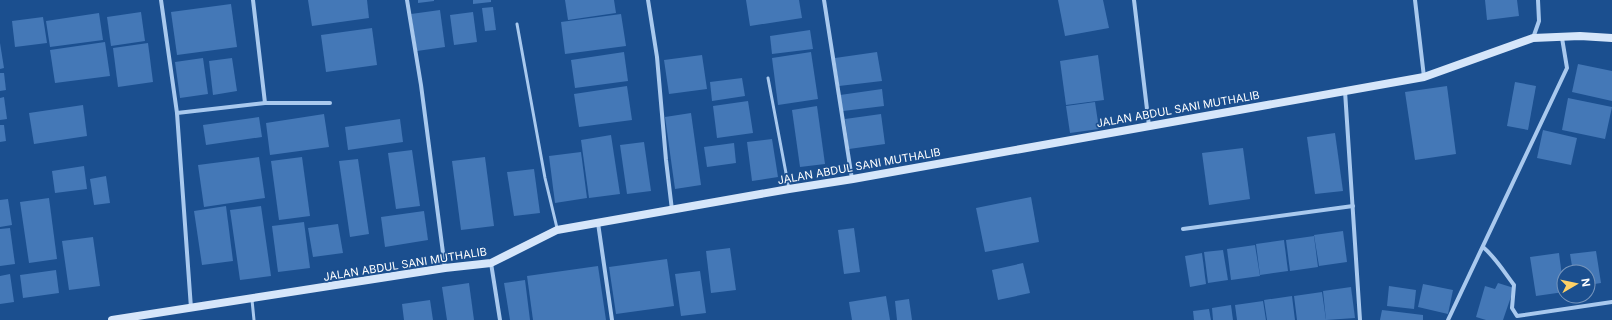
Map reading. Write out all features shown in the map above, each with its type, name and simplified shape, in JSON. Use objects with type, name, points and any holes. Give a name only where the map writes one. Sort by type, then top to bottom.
[{"type":"street","points":[[161,0],[177,113],[191,308]]},
{"type":"street","points":[[253,0],[265,103]]},
{"type":"street","points":[[407,0],[421,85],[445,268]]},
{"type":"street","points":[[648,0],[657,57],[672,210]]},
{"type":"street","points":[[824,0],[853,179]]},
{"type":"street","points":[[1134,0],[1149,126]]},
{"type":"street","points":[[1415,0],[1424,77]]},
{"type":"street","points":[[1533,38],[1539,21],[1538,0]]},
{"type":"street","name":"JALAN ABDUL SANI MUTHALIB","points":[[112,320],[445,268],[491,263],[557,230],[853,179],[1424,77],[1533,38],[1562,38],[1580,36],[1612,38]]},
{"type":"street","points":[[1448,320],[1485,249],[1567,68],[1562,38]]},
{"type":"street","points":[[1345,91],[1360,320]]},
{"type":"street","points":[[177,113],[265,103],[330,102]]},
{"type":"street","points":[[1183,229],[1353,206]]},
{"type":"street","points":[[598,223],[612,320]]},
{"type":"street","points":[[1485,249],[1514,285],[1512,308],[1517,316],[1612,302]]},
{"type":"street","points":[[491,263],[500,320]]},
{"type":"lane","points":[[517,24],[545,178],[557,230]]},
{"type":"lane","points":[[768,78],[789,189]]},
{"type":"lane","points":[[252,299],[254,320]]},
{"type":"building","points":[[308,0],[367,0],[369,18],[312,26]]},
{"type":"building","points":[[418,0],[434,0],[434,1],[418,3]]},
{"type":"building","points":[[473,0],[491,0],[491,2],[473,4]]},
{"type":"building","points":[[565,0],[614,0],[616,13],[568,20]]},
{"type":"building","points":[[746,0],[799,0],[802,18],[750,26]]},
{"type":"building","points":[[1058,0],[1103,0],[1109,28],[1065,36]]},
{"type":"building","points":[[1485,0],[1517,0],[1519,16],[1487,20]]},
{"type":"building","points":[[231,4],[237,47],[177,55],[171,12]]},
{"type":"building","points":[[493,7],[496,30],[485,31],[482,8]]},
{"type":"building","points":[[440,10],[445,47],[417,51],[411,14]]},
{"type":"building","points":[[141,12],[145,41],[111,46],[107,17]]},
{"type":"building","points":[[473,12],[477,42],[454,45],[450,15]]},
{"type":"building","points":[[99,13],[103,40],[50,47],[46,21]]},
{"type":"building","points":[[621,14],[626,46],[565,54],[561,22]]},
{"type":"building","points":[[43,17],[47,43],[15,47],[12,21]]},
{"type":"building","points":[[372,28],[377,65],[326,72],[321,35]]},
{"type":"building","points":[[810,30],[813,49],[772,54],[770,36]]},
{"type":"building","points":[[105,42],[110,76],[55,83],[50,50]]},
{"type":"building","points":[[0,43],[4,68],[0,69]]},
{"type":"building","points":[[148,43],[153,82],[118,87],[113,48]]},
{"type":"building","points":[[624,52],[628,81],[575,88],[571,60]]},
{"type":"building","points":[[811,52],[818,99],[778,105],[772,58]]},
{"type":"building","points":[[877,52],[882,81],[839,86],[835,58]]},
{"type":"building","points":[[702,55],[707,89],[669,94],[664,60]]},
{"type":"building","points":[[1098,55],[1104,100],[1066,105],[1060,61]]},
{"type":"building","points":[[203,58],[208,94],[180,98],[175,62]]},
{"type":"building","points":[[232,58],[237,91],[213,95],[209,61]]},
{"type":"building","points":[[1578,64],[1612,71],[1612,101],[1572,92]]},
{"type":"building","points":[[0,73],[4,73],[6,90],[0,91]]},
{"type":"building","points":[[742,78],[745,96],[712,101],[710,82]]},
{"type":"building","points":[[1515,82],[1536,86],[1528,130],[1507,126]]},
{"type":"building","points":[[627,86],[632,120],[579,127],[574,94]]},
{"type":"building","points":[[1447,86],[1456,154],[1415,160],[1405,92]]},
{"type":"building","points":[[882,89],[884,106],[843,111],[840,95]]},
{"type":"building","points":[[4,97],[7,119],[0,120],[0,98]]},
{"type":"building","points":[[1568,98],[1612,107],[1605,139],[1562,130]]},
{"type":"building","points":[[748,101],[753,133],[717,138],[713,106]]},
{"type":"building","points":[[1095,102],[1099,129],[1070,133],[1066,106]]},
{"type":"building","points":[[83,105],[87,136],[34,144],[29,113]]},
{"type":"building","points":[[817,106],[825,164],[800,167],[792,110]]},
{"type":"building","points":[[691,113],[701,185],[675,189],[665,117]]},
{"type":"building","points":[[324,114],[329,147],[270,155],[266,123]]},
{"type":"building","points":[[881,114],[885,144],[849,149],[845,119]]},
{"type":"building","points":[[259,117],[262,137],[206,145],[203,125]]},
{"type":"building","points":[[400,119],[403,142],[348,150],[345,127]]},
{"type":"building","points":[[0,125],[4,125],[6,141],[0,142]]},
{"type":"building","points":[[1543,130],[1577,138],[1571,165],[1537,158]]},
{"type":"building","points":[[1335,133],[1343,191],[1315,194],[1307,137]]},
{"type":"building","points":[[611,135],[620,194],[589,198],[581,140]]},
{"type":"building","points":[[772,139],[778,177],[752,181],[747,142]]},
{"type":"building","points":[[644,142],[651,191],[627,194],[620,145]]},
{"type":"building","points":[[734,143],[736,163],[707,167],[704,147]]},
{"type":"building","points":[[1243,148],[1250,199],[1209,205],[1202,153]]},
{"type":"building","points":[[412,150],[420,206],[396,209],[388,153]]},
{"type":"building","points":[[581,152],[587,198],[555,203],[549,156]]},
{"type":"building","points":[[259,157],[265,198],[204,207],[198,165]]},
{"type":"building","points":[[302,157],[310,216],[279,220],[271,161]]},
{"type":"building","points":[[485,157],[494,226],[461,230],[452,161]]},
{"type":"building","points":[[358,159],[369,234],[350,237],[339,161]]},
{"type":"building","points":[[84,166],[87,189],[55,193],[52,171]]},
{"type":"building","points":[[534,169],[540,213],[514,216],[507,172]]},
{"type":"building","points":[[106,176],[110,203],[94,205],[90,179]]},
{"type":"building","points":[[1031,197],[1039,242],[985,252],[976,208]]},
{"type":"building","points":[[49,198],[57,259],[29,263],[20,202]]},
{"type":"building","points":[[8,199],[12,225],[0,227],[0,200]]},
{"type":"building","points":[[226,206],[233,261],[202,265],[194,211]]},
{"type":"building","points":[[261,206],[271,276],[240,280],[230,210]]},
{"type":"building","points":[[424,211],[428,240],[385,247],[381,217]]},
{"type":"building","points":[[304,222],[310,268],[278,272],[272,226]]},
{"type":"building","points":[[338,224],[343,253],[313,257],[308,228]]},
{"type":"building","points":[[10,228],[15,264],[0,266],[0,229]]},
{"type":"building","points":[[854,228],[860,272],[844,274],[838,230]]},
{"type":"building","points":[[1343,231],[1347,262],[1319,266],[1314,235]]},
{"type":"building","points":[[1314,236],[1318,267],[1290,271],[1286,240]]},
{"type":"building","points":[[93,237],[100,286],[69,290],[62,241]]},
{"type":"building","points":[[1284,240],[1288,271],[1260,275],[1256,244]]},
{"type":"building","points":[[1255,245],[1260,276],[1231,280],[1227,249]]},
{"type":"building","points":[[730,248],[736,290],[711,293],[706,251]]},
{"type":"building","points":[[1223,250],[1228,280],[1208,283],[1204,252]]},
{"type":"building","points":[[1596,251],[1601,283],[1596,284],[1596,264],[1572,264],[1570,254]]},
{"type":"building","points":[[1202,253],[1206,284],[1190,287],[1185,256]]},
{"type":"building","points":[[1559,253],[1560,264],[1556,264],[1556,293],[1536,296],[1530,257]]},
{"type":"building","points":[[667,259],[674,306],[616,314],[609,267]]},
{"type":"building","points":[[1023,263],[1030,293],[998,300],[992,270]]},
{"type":"building","points":[[598,266],[606,320],[533,320],[527,276]]},
{"type":"building","points":[[56,270],[59,293],[23,298],[20,275]]},
{"type":"building","points":[[700,271],[706,313],[681,316],[675,274]]},
{"type":"building","points":[[10,274],[14,302],[0,304],[0,276]]},
{"type":"building","points":[[525,280],[530,320],[510,320],[504,283]]},
{"type":"building","points":[[469,283],[474,320],[447,320],[442,287]]},
{"type":"building","points":[[1498,283],[1514,288],[1503,320],[1486,320],[1476,317],[1485,286],[1495,289]]},
{"type":"building","points":[[1423,284],[1453,290],[1448,314],[1418,307]]},
{"type":"building","points":[[1389,286],[1416,290],[1414,309],[1387,306]]},
{"type":"building","points":[[1351,287],[1355,318],[1326,320],[1323,291]]},
{"type":"building","points":[[1322,292],[1326,320],[1297,320],[1294,296]]},
{"type":"building","points":[[886,296],[890,320],[852,320],[849,302]]},
{"type":"building","points":[[1292,296],[1295,320],[1267,320],[1264,300]]},
{"type":"building","points":[[909,299],[912,320],[897,320],[895,301]]},
{"type":"building","points":[[430,300],[433,320],[404,320],[402,304]]},
{"type":"building","points":[[1263,301],[1266,320],[1237,320],[1235,305]]},
{"type":"building","points":[[1231,305],[1233,320],[1213,320],[1212,308]]},
{"type":"building","points":[[1209,309],[1211,320],[1194,320],[1193,311]]},
{"type":"building","points":[[1382,310],[1423,315],[1423,320],[1380,320]]}]
